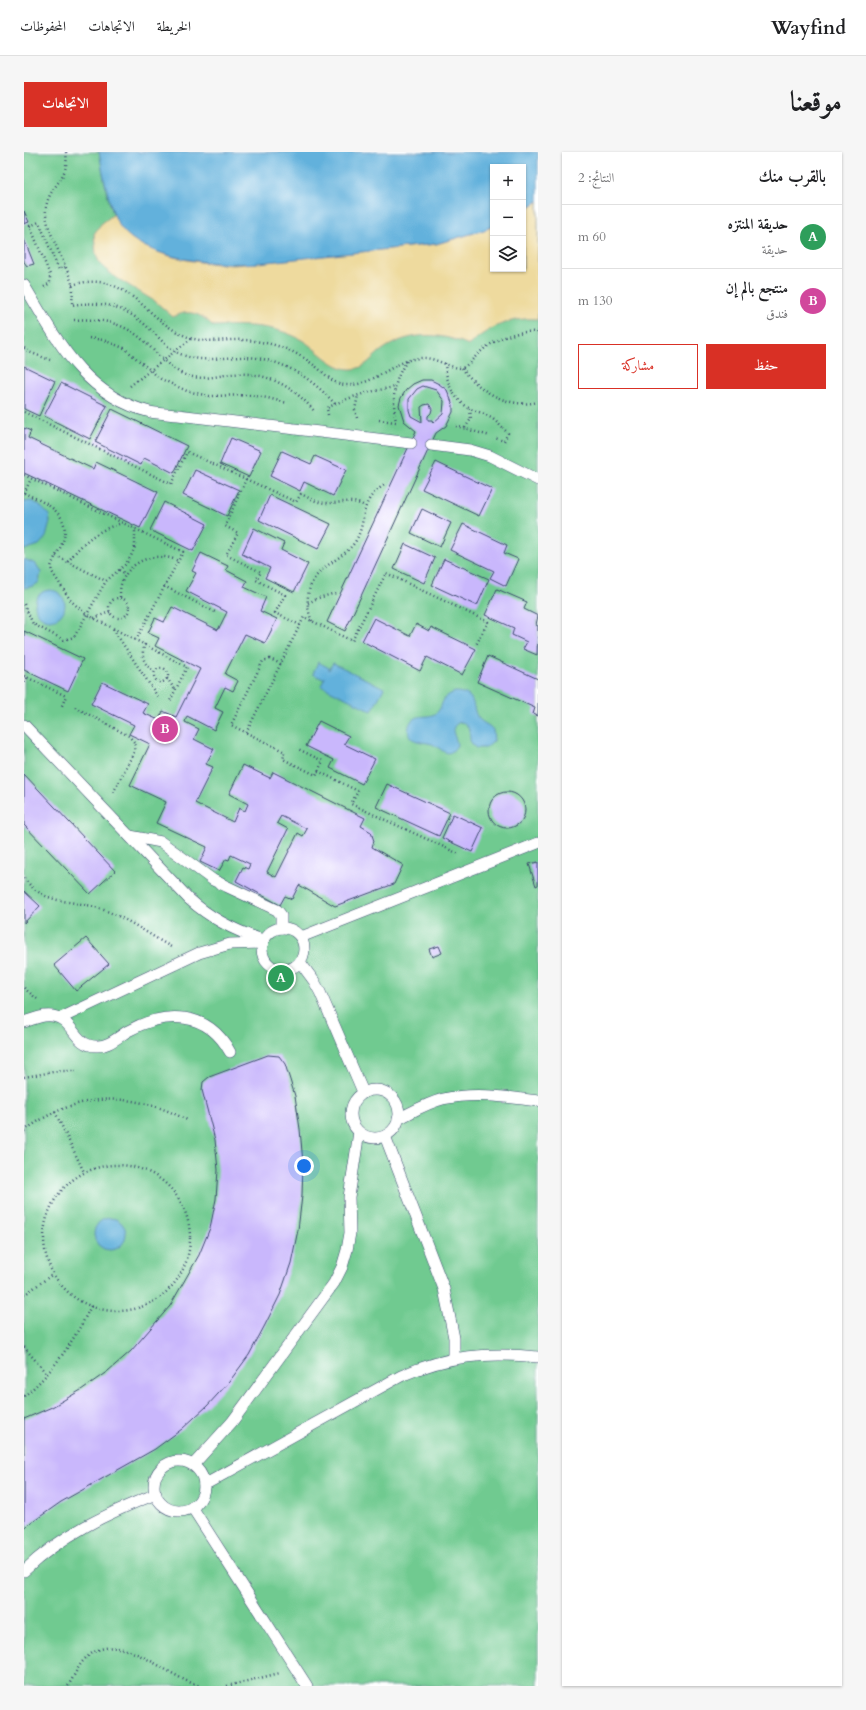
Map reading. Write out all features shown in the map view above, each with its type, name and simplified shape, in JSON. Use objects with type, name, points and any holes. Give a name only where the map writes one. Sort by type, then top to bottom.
[{"type":"lane","points":[[24,285],[60,346],[77,368],[98,387],[123,402],[150,412],[178,416],[411,443]]},
{"type":"lane","points":[[431,445],[470,450],[490,456],[538,480]]},
{"type":"lane","points":[[24,725],[202,910],[231,928],[263,941]]},
{"type":"lane","points":[[130,836],[161,842],[213,880],[277,910],[281,915],[281,928]]},
{"type":"lane","points":[[300,937],[538,843]]},
{"type":"lane","points":[[61,1018],[189,957],[230,944],[263,941],[274,929],[289,928],[300,937],[304,950],[300,962],[288,970],[273,968],[263,957],[263,941]]},
{"type":"lane","points":[[300,962],[320,992],[363,1092]]},
{"type":"lane","points":[[24,1022],[43,1016],[61,1018],[68,1023],[81,1042],[95,1046],[109,1044],[143,1024],[164,1019],[188,1018],[202,1022],[214,1029],[224,1040],[230,1052]]},
{"type":"lane","points":[[372,1089],[381,1090],[390,1095],[396,1101],[399,1110],[398,1120],[391,1132],[384,1136],[376,1138],[367,1136],[359,1132],[353,1125],[351,1107],[356,1098],[363,1092],[372,1089]]},
{"type":"lane","points":[[398,1120],[420,1108],[442,1099],[465,1095],[538,1101]]},
{"type":"lane","points":[[192,1465],[232,1422],[334,1283],[342,1267],[350,1233],[349,1197],[359,1132]]},
{"type":"lane","points":[[384,1136],[444,1289],[454,1338],[454,1357]]},
{"type":"lane","points":[[204,1485],[400,1376],[425,1365],[454,1357],[485,1355],[536,1359]]},
{"type":"lane","points":[[176,1461],[192,1465],[201,1474],[204,1485],[200,1497],[192,1507],[178,1511],[171,1509],[159,1500],[154,1486],[156,1477],[164,1466],[176,1461]]},
{"type":"lane","points":[[24,1571],[73,1534],[125,1506],[156,1494]]},
{"type":"lane","points":[[192,1507],[307,1686]]},
{"type":"path","points":[[66,152],[67,162],[65,172],[49,197],[46,219],[72,285],[72,305],[104,304],[118,308],[145,324],[174,351],[194,359],[207,360],[244,357],[264,359],[284,366],[303,375],[320,388],[335,404]]},
{"type":"path","points":[[30,295],[46,286],[51,279],[30,226],[39,222],[59,270],[65,267]]},
{"type":"path","points":[[72,285],[86,281],[101,282],[122,290],[143,304],[171,329],[191,338],[207,340],[245,340],[282,347],[311,363],[336,383],[345,385],[372,380],[407,360],[421,358],[462,368],[470,379],[493,396],[520,403],[538,402]]},
{"type":"path","points":[[74,320],[88,319],[117,324],[139,336],[163,360],[177,371],[194,378],[211,378],[247,373],[262,376],[288,387],[300,396],[315,412]]},
{"type":"path","points":[[462,368],[490,344],[503,337],[517,333],[538,332]]},
{"type":"path","points":[[89,338],[102,340],[124,348],[149,370],[174,386],[197,395],[249,395],[287,403]]},
{"type":"path","points":[[130,386],[191,338]]},
{"type":"path","points":[[373,419],[396,422],[394,387],[397,377],[407,360]]},
{"type":"path","points":[[445,363],[446,375],[455,395],[470,408],[486,414],[508,433],[504,441],[456,426]]},
{"type":"path","points":[[335,416],[327,415],[326,408],[358,394],[394,387]]},
{"type":"path","points":[[357,418],[355,402],[358,394]]},
{"type":"path","points":[[465,428],[471,419],[470,408]]},
{"type":"path","points":[[24,412],[171,484],[187,452],[296,502],[301,494],[316,501],[325,503],[350,501],[365,506]]},
{"type":"path","points":[[350,417],[365,418]]},
{"type":"path","points":[[24,475],[183,552],[136,640]]},
{"type":"path","points":[[31,479],[24,493],[55,508],[63,521],[65,536],[51,566],[52,572],[71,601],[86,614],[187,667],[169,703]]},
{"type":"path","points":[[246,479],[225,526],[238,532],[226,555],[261,572],[256,580],[285,594],[275,613],[300,626]]},
{"type":"path","points":[[312,621],[307,604],[308,594],[315,576],[322,569],[348,551],[360,530],[365,506],[370,497],[386,484]]},
{"type":"path","points":[[68,562],[82,544],[91,536],[111,526],[123,523]]},
{"type":"path","points":[[24,604],[30,622],[64,640],[74,637],[106,581],[119,570],[131,556],[135,547],[135,528]]},
{"type":"path","points":[[56,556],[106,581]]},
{"type":"path","points":[[120,598],[121,584],[126,574],[144,559],[153,556],[170,557],[178,561]]},
{"type":"path","points":[[119,570],[126,574]]},
{"type":"path","points":[[246,733],[304,617],[352,641],[386,573],[488,622],[476,645]]},
{"type":"path","points":[[164,586],[215,612]]},
{"type":"path","points":[[307,604],[318,598],[336,593]]},
{"type":"path","points":[[120,598],[128,602],[129,612],[127,616],[117,618],[110,612],[110,604],[112,600],[120,598]]},
{"type":"path","points":[[94,618],[110,612]]},
{"type":"path","points":[[113,628],[158,697]]},
{"type":"path","points":[[145,644],[143,650],[143,660],[150,669],[154,671],[154,676],[160,682],[167,678]]},
{"type":"path","points":[[281,664],[270,659],[263,661],[231,725],[285,752],[283,759],[316,775],[323,761],[298,749]]},
{"type":"path","points":[[154,671],[162,667],[168,674],[167,678],[175,690]]},
{"type":"path","points":[[24,682],[25,676],[66,696],[61,708]]},
{"type":"path","points":[[75,707],[129,736],[135,743],[134,752],[105,810]]},
{"type":"path","points":[[318,771],[358,791],[351,804],[459,854]]},
{"type":"path","points":[[24,878],[36,891],[47,898],[105,910],[189,957]]},
{"type":"path","points":[[24,1077],[35,1074],[76,1071]]},
{"type":"path","points":[[24,1131],[54,1112],[76,1104],[99,1099],[122,1099],[145,1102],[167,1109],[187,1120]]},
{"type":"path","points":[[54,1112],[84,1172]]},
{"type":"path","points":[[118,1165],[134,1167],[150,1173],[165,1182],[176,1195],[185,1210],[189,1226],[190,1243],[187,1260],[180,1275],[170,1289],[157,1300],[142,1307],[125,1311],[108,1310],[91,1306],[76,1299],[63,1287],[53,1274],[47,1258],[44,1242],[45,1225],[48,1214],[58,1194],[70,1181],[84,1172],[100,1167],[118,1165]]},
{"type":"path","points":[[24,1295],[53,1274]]},
{"type":"path","points":[[24,1396],[47,1374],[80,1328],[91,1306]]},
{"type":"path","points":[[24,1347],[47,1374]]},
{"type":"path","points":[[68,1686],[82,1663],[89,1655],[99,1649],[121,1647],[132,1651],[179,1678],[200,1686]]},
{"type":"path","points":[[227,1686],[296,1670]]},
{"type":"green space","points":[[24,152],[99,152],[110,206],[124,233],[138,243],[161,252],[202,262],[229,264],[258,263],[436,244],[490,227],[490,272],[526,272],[526,209],[538,201],[538,1686],[24,1686]]},
{"type":"sand","points":[[538,201],[538,319],[518,320],[500,324],[484,333],[469,345],[436,336],[403,339],[382,350],[365,365],[352,369],[338,366],[300,339],[279,330],[257,326],[213,326],[204,318],[189,313],[179,314],[173,317],[156,302],[112,275],[100,264],[96,255],[94,234],[101,224],[114,214],[122,228],[134,239],[149,248],[183,259],[234,265],[436,244],[490,227],[490,272],[526,272],[526,209]]},
{"type":"water","points":[[99,152],[538,152],[538,201],[526,209],[526,164],[490,164],[490,227],[484,230],[436,244],[258,263],[242,264],[203,262],[163,254],[145,247],[130,237],[119,225],[112,210]]},
{"type":"water","points":[[31,501],[38,504],[49,515],[50,522],[46,537],[39,545],[24,550],[24,502]]},
{"type":"water","points":[[24,559],[36,564],[41,572],[39,582],[34,586],[24,588]]},
{"type":"water","points":[[50,590],[61,594],[65,605],[61,616],[50,620],[39,616],[35,605],[39,594]]},
{"type":"water","points":[[318,662],[329,668],[329,670],[333,663],[384,688],[372,711],[321,686],[325,677],[323,679],[313,674]]},
{"type":"water","points":[[455,692],[463,693],[471,698],[477,716],[493,730],[494,741],[486,748],[476,748],[471,744],[468,728],[461,722],[455,725],[453,730],[457,745],[454,750],[448,753],[432,744],[415,740],[410,736],[408,732],[409,726],[414,719],[417,717],[435,714],[446,697]]},
{"type":"water","points":[[110,1218],[116,1219],[123,1225],[126,1234],[125,1240],[119,1247],[110,1250],[104,1249],[97,1243],[94,1234],[95,1228],[101,1221]]},
{"type":"building","points":[[24,211],[29,222],[24,224]]},
{"type":"building","points":[[24,239],[34,264],[27,266],[24,262]]},
{"type":"building","points":[[24,366],[55,381],[39,416],[24,409]]},
{"type":"building","points":[[422,380],[431,380],[439,384],[447,390],[453,405],[453,412],[446,426],[436,433],[345,631],[327,622],[416,431],[404,421],[399,405],[406,390],[413,384]],"holes":[[[423,386],[436,390],[444,401],[443,414],[433,423],[432,420],[428,420],[428,416],[432,409],[429,404],[421,407],[422,422],[411,416],[409,410],[409,399],[417,389]]]},
{"type":"building","points":[[61,383],[107,406],[90,439],[44,416]]},
{"type":"building","points":[[112,409],[187,446],[174,473],[144,458],[141,465],[95,442]]},
{"type":"building","points":[[24,428],[31,431],[28,438],[93,469],[96,462],[158,492],[140,528],[24,473]]},
{"type":"building","points":[[231,438],[261,451],[249,477],[220,464]]},
{"type":"building","points":[[282,451],[311,464],[315,456],[346,470],[333,496],[304,482],[300,491],[270,476]]},
{"type":"building","points":[[436,462],[492,489],[479,516],[422,489]]},
{"type":"building","points":[[195,470],[239,490],[227,516],[183,495]]},
{"type":"building","points":[[270,495],[331,524],[318,549],[259,520]]},
{"type":"building","points":[[164,502],[207,524],[193,551],[150,530]]},
{"type":"building","points":[[422,509],[451,523],[440,547],[411,533]]},
{"type":"building","points":[[463,524],[507,545],[504,553],[518,559],[506,586],[490,578],[494,571],[450,550]]},
{"type":"building","points":[[254,528],[284,543],[281,550],[308,564],[294,592],[265,578],[270,568],[242,554]]},
{"type":"building","points":[[405,544],[435,558],[424,583],[394,569]]},
{"type":"building","points":[[201,553],[228,566],[226,570],[247,581],[244,587],[266,597],[260,611],[277,619],[265,643],[245,634],[225,674],[238,681],[233,691],[225,687],[215,708],[223,712],[214,730],[187,716],[185,722],[199,729],[194,739],[214,749],[206,764],[213,767],[195,803],[233,822],[239,808],[245,811],[248,804],[229,794],[243,765],[270,778],[273,772],[365,818],[361,826],[371,832],[374,841],[372,847],[403,865],[394,884],[335,906],[299,885],[292,899],[285,896],[280,905],[236,881],[243,867],[248,869],[250,864],[231,855],[229,860],[226,859],[219,871],[200,862],[207,847],[156,823],[166,802],[130,785],[150,744],[129,734],[134,725],[91,704],[102,682],[148,704],[143,713],[159,720],[163,711],[176,717],[200,669],[155,646],[159,638],[148,633],[155,618],[164,622],[172,607],[218,630],[227,612],[186,591],[196,573],[192,571]],"holes":[[[281,816],[307,829],[303,836],[298,833],[276,877],[267,872],[288,829],[277,823]]]},
{"type":"building","points":[[444,559],[489,579],[477,606],[432,585]]},
{"type":"building","points":[[497,589],[527,602],[524,609],[538,616],[536,625],[538,626],[537,655],[523,649],[527,642],[512,635],[514,628],[485,615]]},
{"type":"building","points":[[374,618],[410,636],[416,624],[429,631],[431,627],[476,649],[462,675],[427,657],[420,671],[362,641]]},
{"type":"building","points":[[24,631],[83,659],[68,691],[24,670]]},
{"type":"building","points":[[488,656],[538,679],[538,716],[533,714],[535,708],[477,682]]},
{"type":"building","points":[[319,721],[349,736],[344,744],[375,759],[362,784],[330,768],[334,760],[306,746]]},
{"type":"building","points":[[24,774],[115,871],[90,894],[24,825]]},
{"type":"building","points":[[387,784],[450,813],[439,836],[376,807]]},
{"type":"building","points":[[511,792],[520,797],[524,803],[524,817],[520,823],[511,828],[503,828],[494,823],[490,817],[489,806],[494,797],[500,793]]},
{"type":"building","points":[[453,814],[483,828],[472,852],[442,838]]},
{"type":"building","points":[[538,862],[538,885],[536,886],[529,864]]},
{"type":"building","points":[[24,891],[40,906],[24,923]]},
{"type":"building","points":[[86,938],[109,964],[76,991],[54,965]]},
{"type":"building","points":[[439,946],[442,953],[432,957],[429,949]]},
{"type":"building","points":[[268,1055],[279,1056],[285,1064],[295,1096],[303,1163],[302,1196],[298,1230],[291,1263],[280,1295],[265,1325],[249,1355],[229,1382],[207,1406],[182,1429],[155,1449],[61,1502],[24,1528],[24,1419],[52,1407],[81,1390],[108,1371],[131,1351],[170,1306],[199,1255],[210,1228],[216,1199],[218,1170],[215,1140],[202,1090],[203,1082],[209,1077]]},
{"type":"place","name":"منتجع بالم إن","points":[[165,729]]},
{"type":"place","name":"حديقة المنتزه","points":[[281,978]]}]
